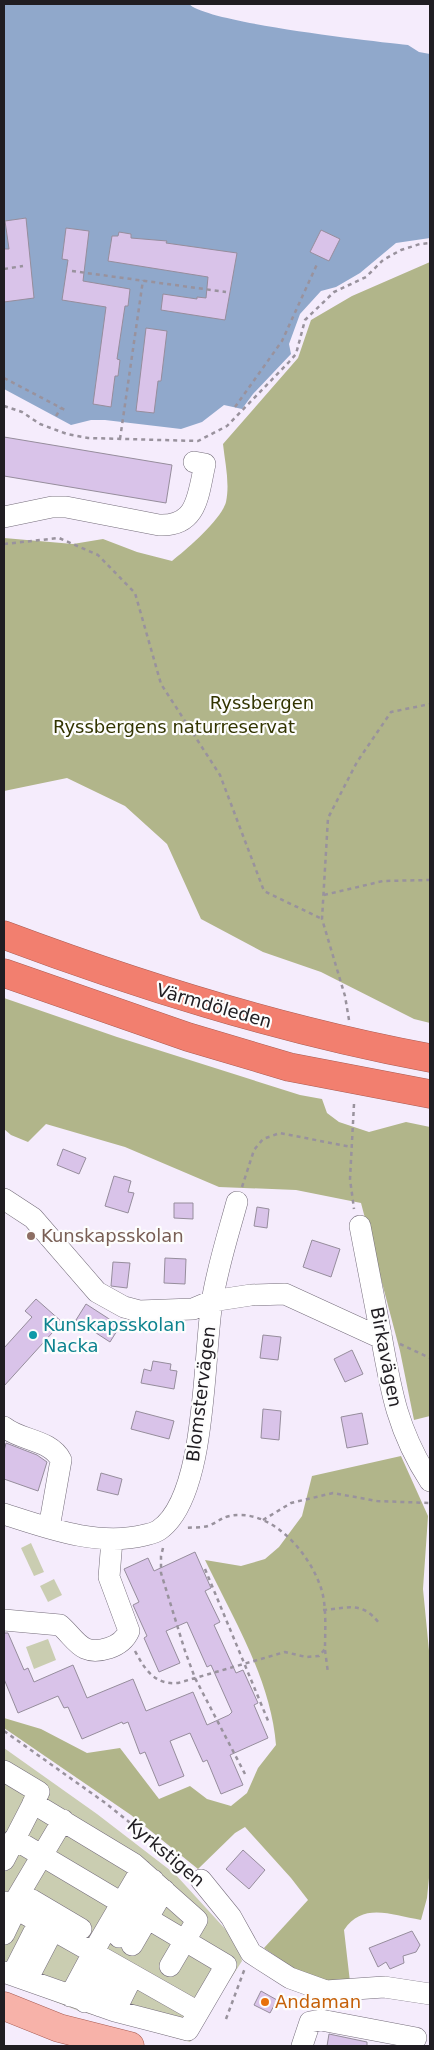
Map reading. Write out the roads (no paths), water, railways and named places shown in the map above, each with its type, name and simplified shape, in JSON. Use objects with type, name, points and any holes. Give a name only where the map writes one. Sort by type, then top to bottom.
[{"type":"highway","name":"Värmdöleden","points":[[4,935],[102,972],[198,1002],[295,1029],[430,1058]]},
{"type":"highway","name":"Värmdöleden","points":[[4,973],[188,1037],[289,1067],[430,1094]]},
{"type":"main road","points":[[4,2006],[59,2028],[130,2046]]},
{"type":"street","points":[[4,517],[52,507],[66,507],[159,526],[171,525],[184,519],[193,511],[200,463]]},
{"type":"street","name":"Blomstervägen","points":[[4,1514],[49,1528],[112,1540],[158,1532],[172,1526],[190,1481],[200,1416],[212,1301],[237,1202]]},
{"type":"street","points":[[8,1206],[33,1218],[97,1292],[124,1307],[139,1311],[193,1309],[212,1301],[251,1295],[285,1294],[381,1338]]},
{"type":"street","name":"Birkavägen","points":[[360,1226],[390,1390],[409,1446],[430,1482]]},
{"type":"street","points":[[4,1427],[11,1433],[50,1447],[61,1460],[49,1528]]},
{"type":"street","points":[[4,1620],[60,1624],[78,1644],[91,1651],[117,1646],[129,1631],[109,1577],[112,1540]]},
{"type":"street","points":[[4,1770],[39,1792],[9,1845],[42,1855],[226,1965],[188,2030],[93,2004],[12,1972]]},
{"type":"street","points":[[33,1803],[63,1820],[164,1890],[197,1920],[154,1921]]},
{"type":"street","points":[[12,1972],[25,1914],[42,1855],[63,1820]]},
{"type":"street","name":"Kyrkstigen","points":[[201,1880],[231,1917],[251,1953],[290,1978],[326,1991],[384,1987],[430,1994]]},
{"type":"street","points":[[93,2004],[154,1921],[164,1890]]},
{"type":"street","points":[[93,2004],[154,1921],[164,1890]]},
{"type":"street","points":[[12,1972],[25,1914],[32,1900],[127,1956],[201,2006]]},
{"type":"street","points":[[4,1934],[25,1914]]},
{"type":"street","points":[[25,1914],[127,1956],[201,2006]]},
{"type":"street","points":[[127,1956],[154,1921]]},
{"type":"street","points":[[302,2046],[310,2022],[321,2020],[416,2038]]},
{"type":"water","points":[[4,4],[189,4],[202,11],[226,18],[292,30],[408,45],[419,52],[430,54],[430,238],[396,243],[360,273],[336,287],[321,291],[300,314],[289,344],[291,354],[253,394],[242,409],[224,405],[202,422],[181,429],[105,420],[91,420],[71,425],[4,389]]},
{"type":"place","name":"Kunskapsskolan","points":[[31,1236]]},
{"type":"place","name":"Kunskapsskolan Nacka","points":[[33,1335]]},
{"type":"place","name":"Andaman","points":[[265,2002]]},
{"type":"park label","name":"Ryssbergen","points":[[262,703]]},
{"type":"park label","name":"Ryssbergens naturreservat","points":[[174,727]]}]
